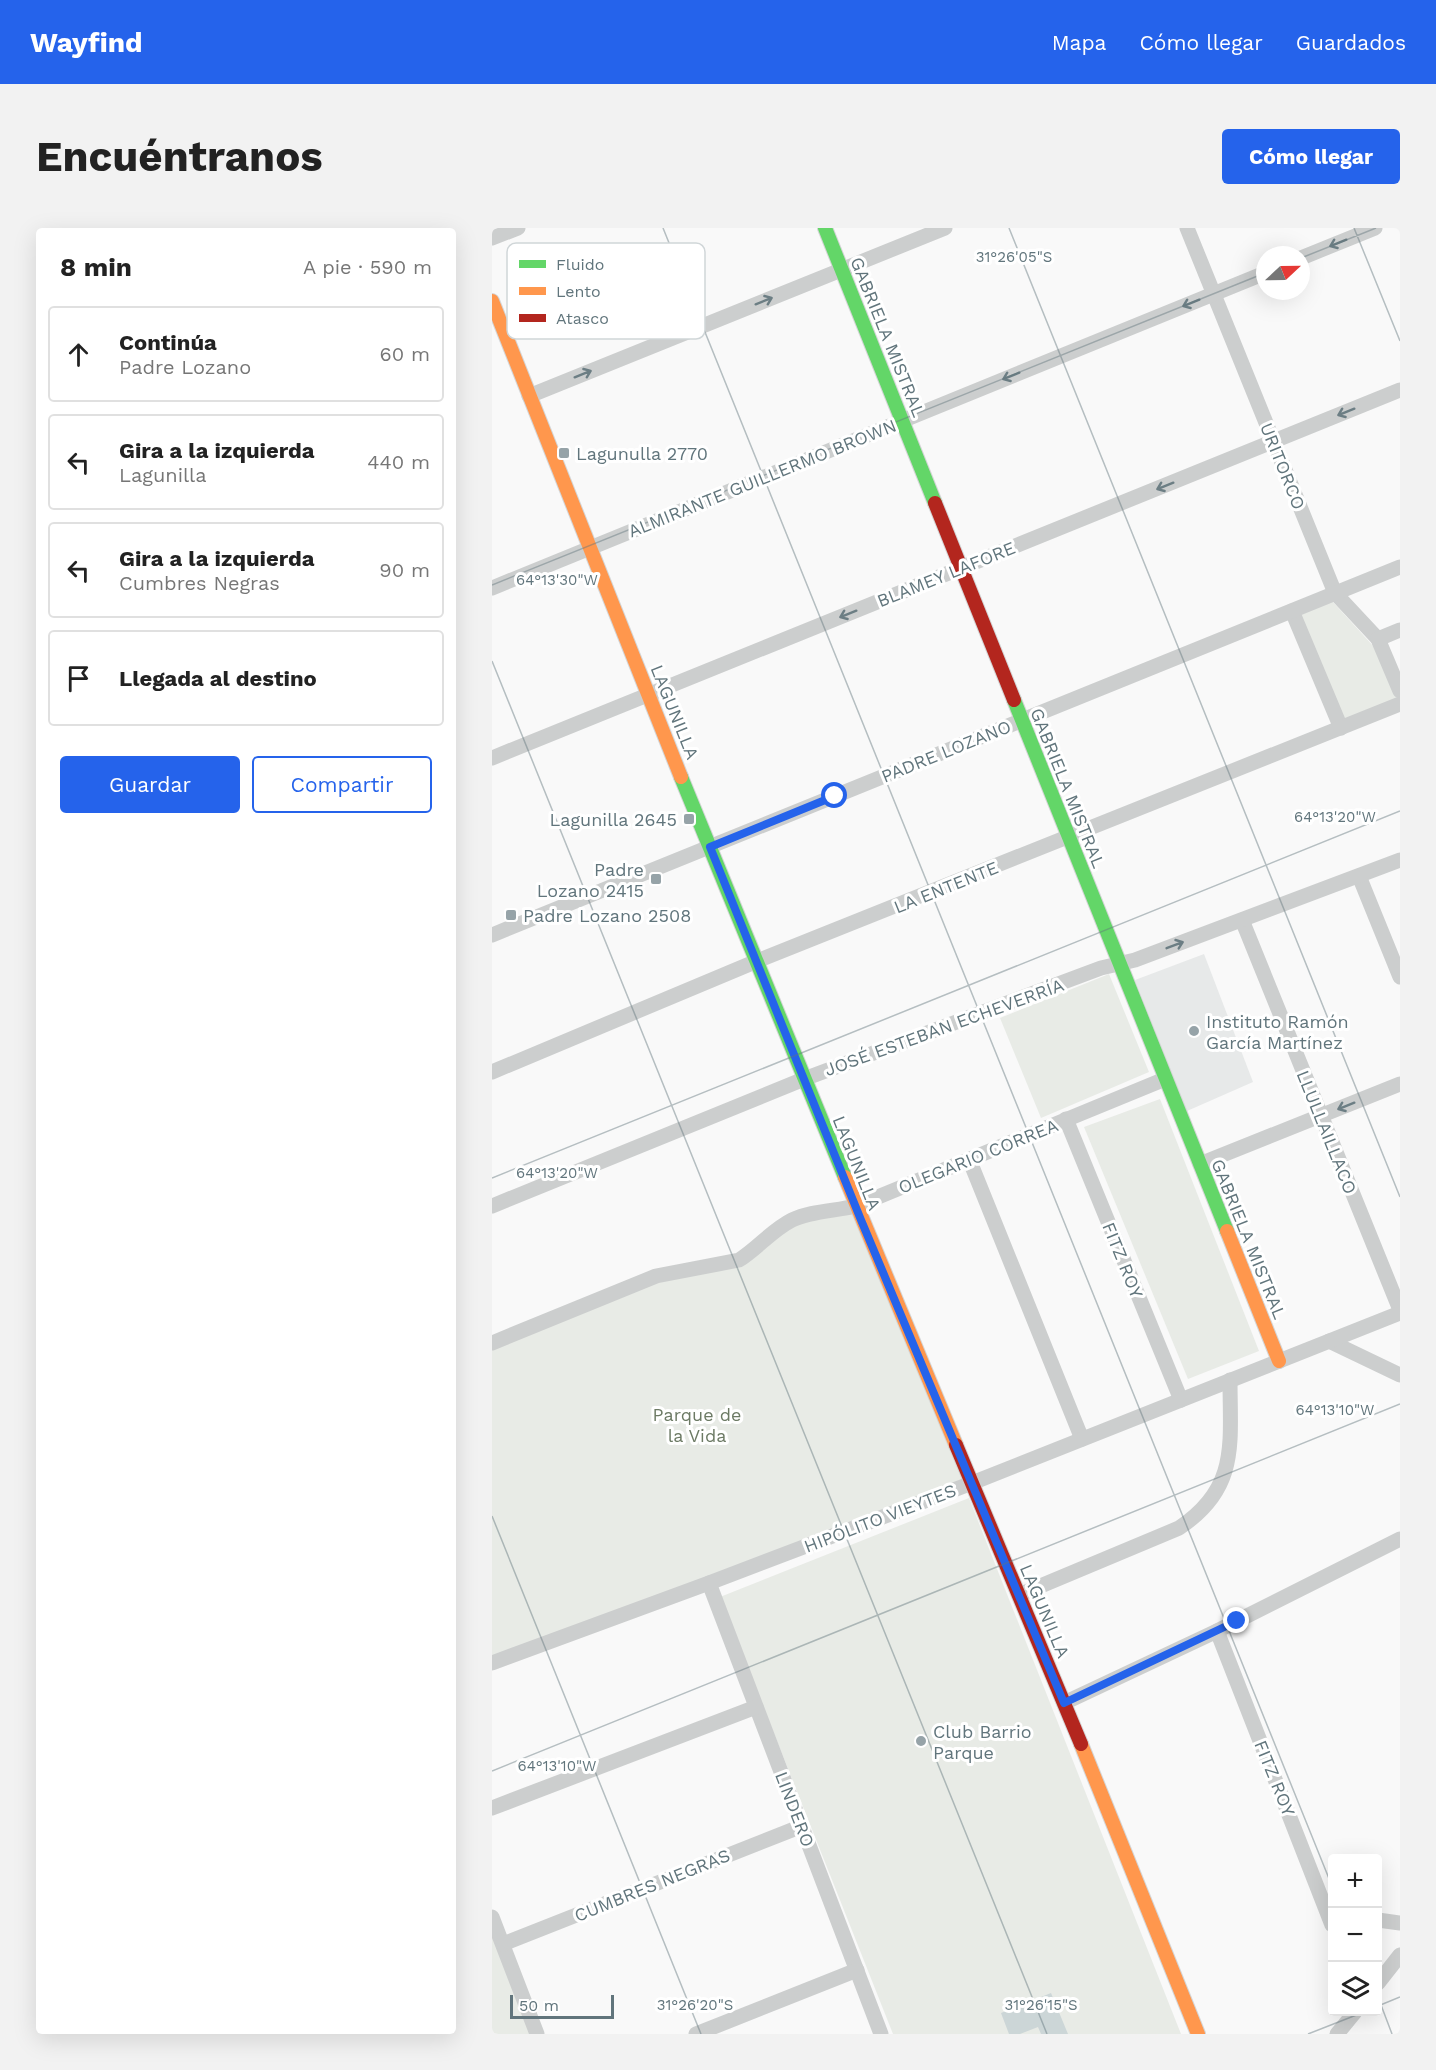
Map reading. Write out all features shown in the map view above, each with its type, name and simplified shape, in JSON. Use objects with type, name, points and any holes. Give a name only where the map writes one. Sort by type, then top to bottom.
[{"type":"main road","name":"GABRIELA MISTRAL","points":[[825,228],[1279,1361]]},
{"type":"main road","name":"LAGUNILLA","points":[[492,301],[648,695],[804,1079],[1064,1703],[1198,2034]]},
{"type":"street","points":[[492,238],[518,228]]},
{"type":"street","points":[[705,325],[945,228]]},
{"type":"street","name":"URITORCO","points":[[1187,228],[1335,593],[1378,639],[1400,691]]},
{"type":"street","points":[[1310,254],[1375,228]]},
{"type":"street","name":"ALMIRANTE GUILLERMO BROWN","points":[[492,588],[1256,277]]},
{"type":"street","points":[[529,396],[670,339]]},
{"type":"street","name":"BLAMEY LAFORE","points":[[492,758],[1400,390]]},
{"type":"street","name":"PADRE LOZANO","points":[[492,935],[1400,567]]},
{"type":"street","points":[[1292,611],[1341,728]]},
{"type":"street","points":[[1378,639],[1400,630]]},
{"type":"street","name":"LA ENTENTE","points":[[492,1072],[757,962],[1400,704]]},
{"type":"street","name":"JOSÉ ESTEBAN ECHEVERRÍA","points":[[492,1206],[804,1079],[1101,968],[1135,960],[1400,860]]},
{"type":"street","points":[[1359,876],[1400,977]]},
{"type":"street","name":"LLULLAILLACO","points":[[1242,920],[1400,1312]]},
{"type":"street","name":"OLEGARIO CORREA","points":[[492,1343],[656,1276],[739,1260],[792,1220],[806,1215],[856,1206],[1165,1079]]},
{"type":"street","points":[[1200,1164],[1400,1084]]},
{"type":"street","name":"FITZ ROY","points":[[1066,1119],[1181,1400]]},
{"type":"street","points":[[969,1159],[1082,1439]]},
{"type":"street","name":"HIPÓLITO VIEYTES","points":[[492,1663],[972,1483],[1400,1312]]},
{"type":"street","points":[[1329,1341],[1400,1375]]},
{"type":"street","points":[[1019,1595],[1179,1528],[1193,1519],[1209,1503],[1218,1492],[1224,1478],[1229,1454],[1230,1380]]},
{"type":"street","points":[[1064,1703],[1217,1631],[1400,1539]]},
{"type":"street","name":"LINDERO","points":[[709,1583],[881,2034]]},
{"type":"street","name":"FITZ ROY","points":[[1217,1631],[1328,1909]]},
{"type":"street","points":[[492,1808],[756,1707]]},
{"type":"street","name":"CUMBRES NEGRAS","points":[[503,1944],[802,1826]]},
{"type":"street","points":[[492,1917],[537,2034]]},
{"type":"street","points":[[1382,1921],[1400,1923]]},
{"type":"street","points":[[1382,1977],[1400,1955]]},
{"type":"street","points":[[696,2034],[857,1970]]},
{"type":"street","points":[[1337,2034],[1352,2016]]},
{"type":"shaded area","name":"Instituto Ramón García Martínez","points":[[1204,954],[1253,1082],[1187,1111],[1135,980]]},
{"type":"shaded area","points":[[1051,1993],[1068,2034],[1041,2034],[1038,2027],[1020,2034],[1009,2034],[1001,2013]]},
{"type":"green space","points":[[1332,601],[1375,648],[1397,699],[1344,722],[1300,615]]},
{"type":"green space","points":[[1109,974],[1149,1072],[1041,1118],[1000,1018]]},
{"type":"green space","points":[[1160,1099],[1259,1351],[1188,1379],[1084,1127]]},
{"type":"green space","name":"Parque de la Vida","points":[[856,1206],[972,1483],[492,1663],[492,1343],[656,1276],[725,1264],[775,1231]]},
{"type":"green space","name":"Club Barrio Parque","points":[[969,1498],[1181,2034],[893,2034],[720,1597]]},
{"type":"green space","points":[[492,1917],[537,2034],[492,2034]]},
{"type":"traffic: fast","points":[[825,228],[935,503]]},
{"type":"traffic: fast","points":[[1014,700],[1227,1231]]},
{"type":"traffic: fast","points":[[681,777],[845,1177]]},
{"type":"traffic: slow","points":[[492,301],[507,339]]},
{"type":"traffic: slow","points":[[507,339],[681,777]]},
{"type":"traffic: slow","points":[[845,1177],[956,1445]]},
{"type":"traffic: slow","points":[[1227,1231],[1279,1361]]},
{"type":"traffic: slow","points":[[1081,1744],[1198,2034]]},
{"type":"traffic: jam","points":[[935,503],[1014,700]]},
{"type":"traffic: jam","points":[[956,1445],[1081,1744]]},
{"type":"place","name":"Lagunulla 2770","points":[[564,453]]},
{"type":"place","name":"Lagunilla 2645","points":[[689,819]]},
{"type":"place","name":"Padre Lozano 2415","points":[[656,879]]},
{"type":"place","name":"Padre Lozano 2508","points":[[511,915]]},
{"type":"place","name":"Instituto Ramón García Martínez","points":[[1194,1031]]},
{"type":"place","name":"Club Barrio Parque","points":[[921,1741]]},
{"type":"route","points":[[835,796],[710,847],[861,1220],[1064,1703],[1237,1621]]}]
